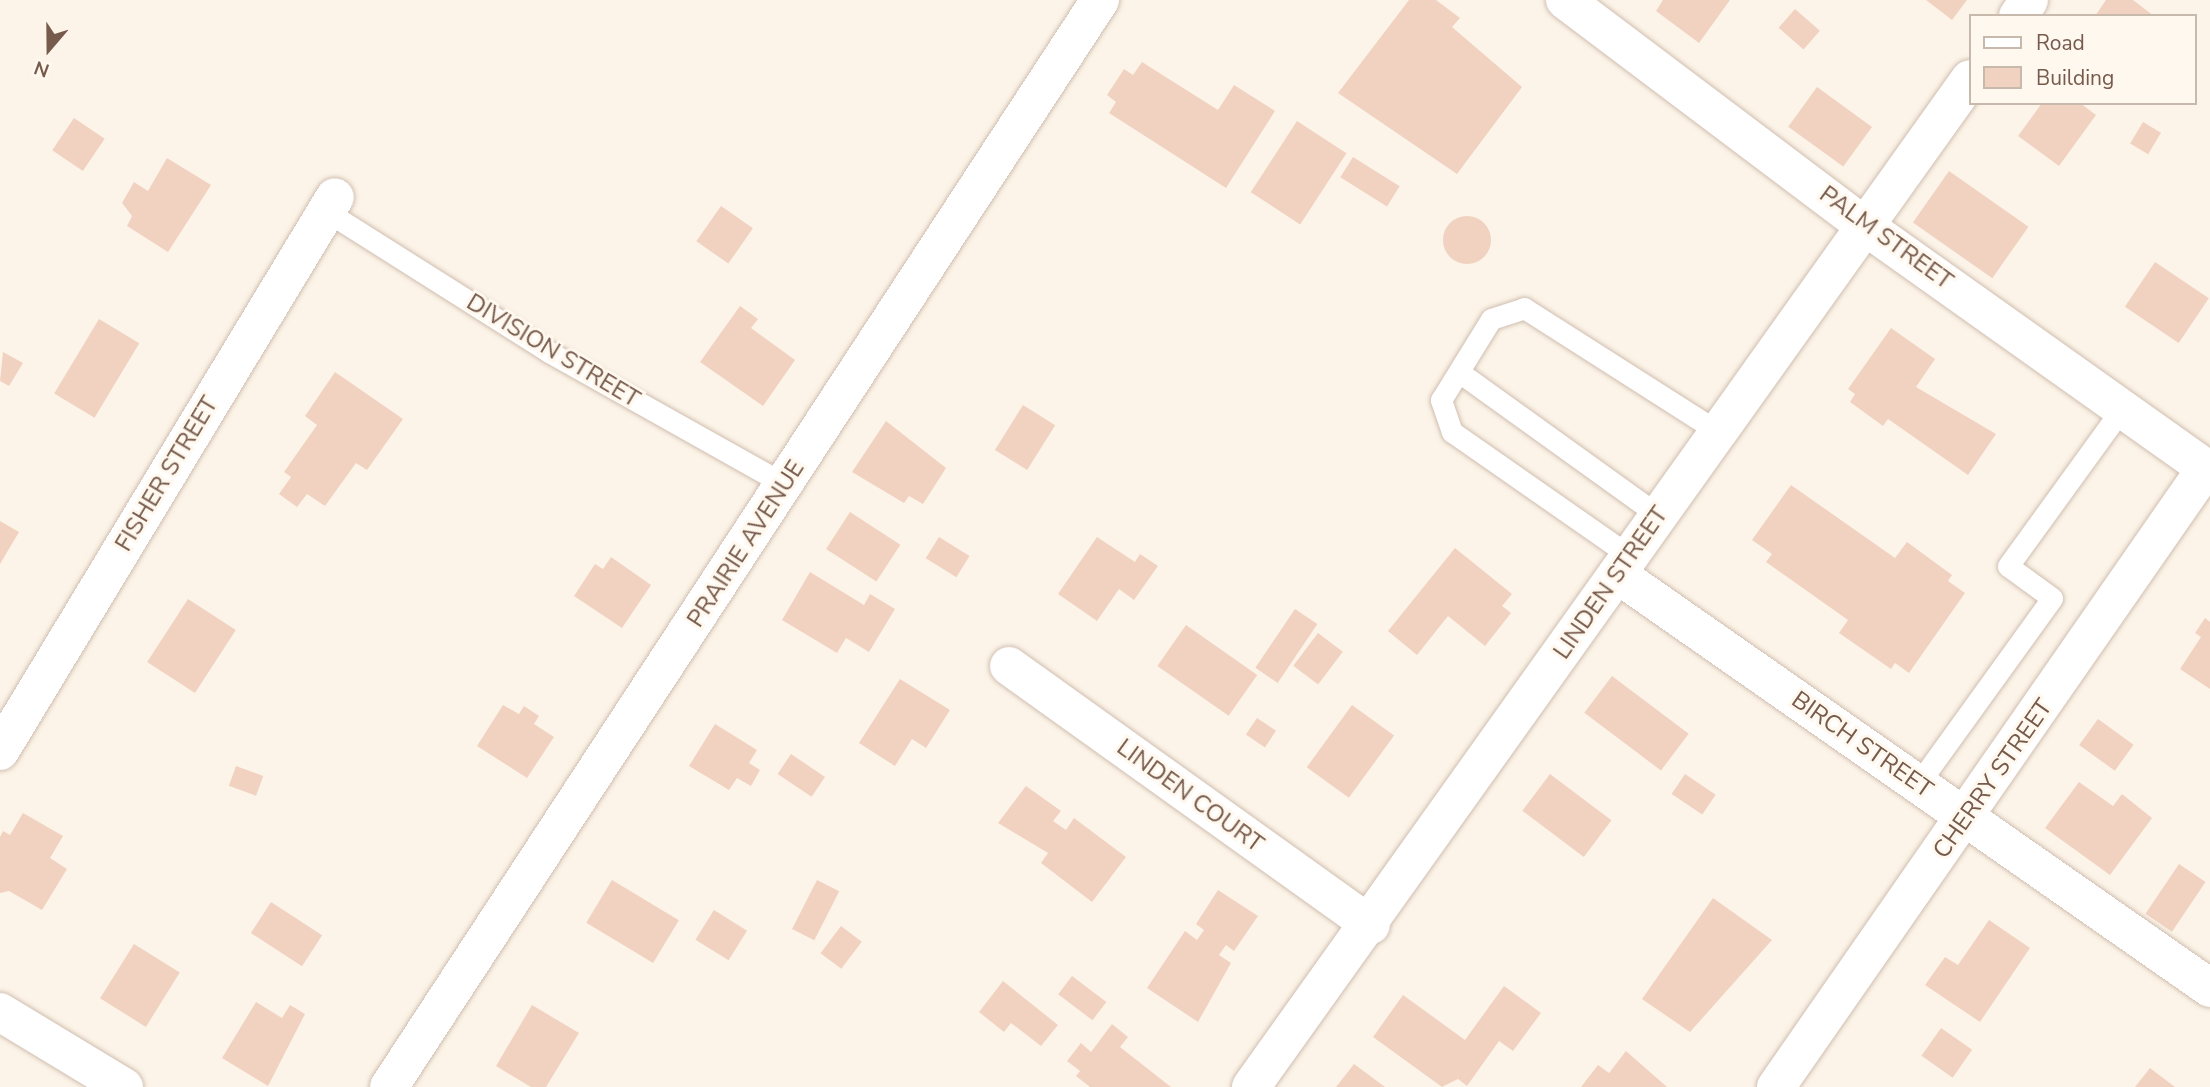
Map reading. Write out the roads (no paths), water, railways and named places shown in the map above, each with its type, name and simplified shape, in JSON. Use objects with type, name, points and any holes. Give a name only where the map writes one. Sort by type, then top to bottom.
[{"type":"street","name":"PRAIRIE AVENUE","points":[[389,1087],[1100,0]]},
{"type":"street","name":"PALM STREET","points":[[1565,0],[1863,224],[2208,469]]},
{"type":"street","name":"LINDEN STREET","points":[[1251,1087],[1371,925],[1863,224],[1968,82]]},
{"type":"street","name":"FISHER STREET","points":[[0,751],[330,204]]},
{"type":"street","name":"CHERRY STREET","points":[[1776,1087],[1967,818],[2208,469]]},
{"type":"street","name":"BIRCH STREET","points":[[1623,565],[1918,784],[2210,988]]},
{"type":"street","name":"LINDEN COURT","points":[[1009,666],[1371,925]]},
{"type":"street","points":[[0,1012],[124,1087]]},
{"type":"lane","name":"DIVISION STREET","points":[[330,204],[549,352],[784,484]]},
{"type":"lane","points":[[1623,565],[1452,432],[1441,400],[1491,319],[1524,308],[1717,431]]},
{"type":"lane","points":[[1459,372],[1658,515]]},
{"type":"lane","points":[[1918,784],[2052,598],[2008,566],[2123,407]]}]
